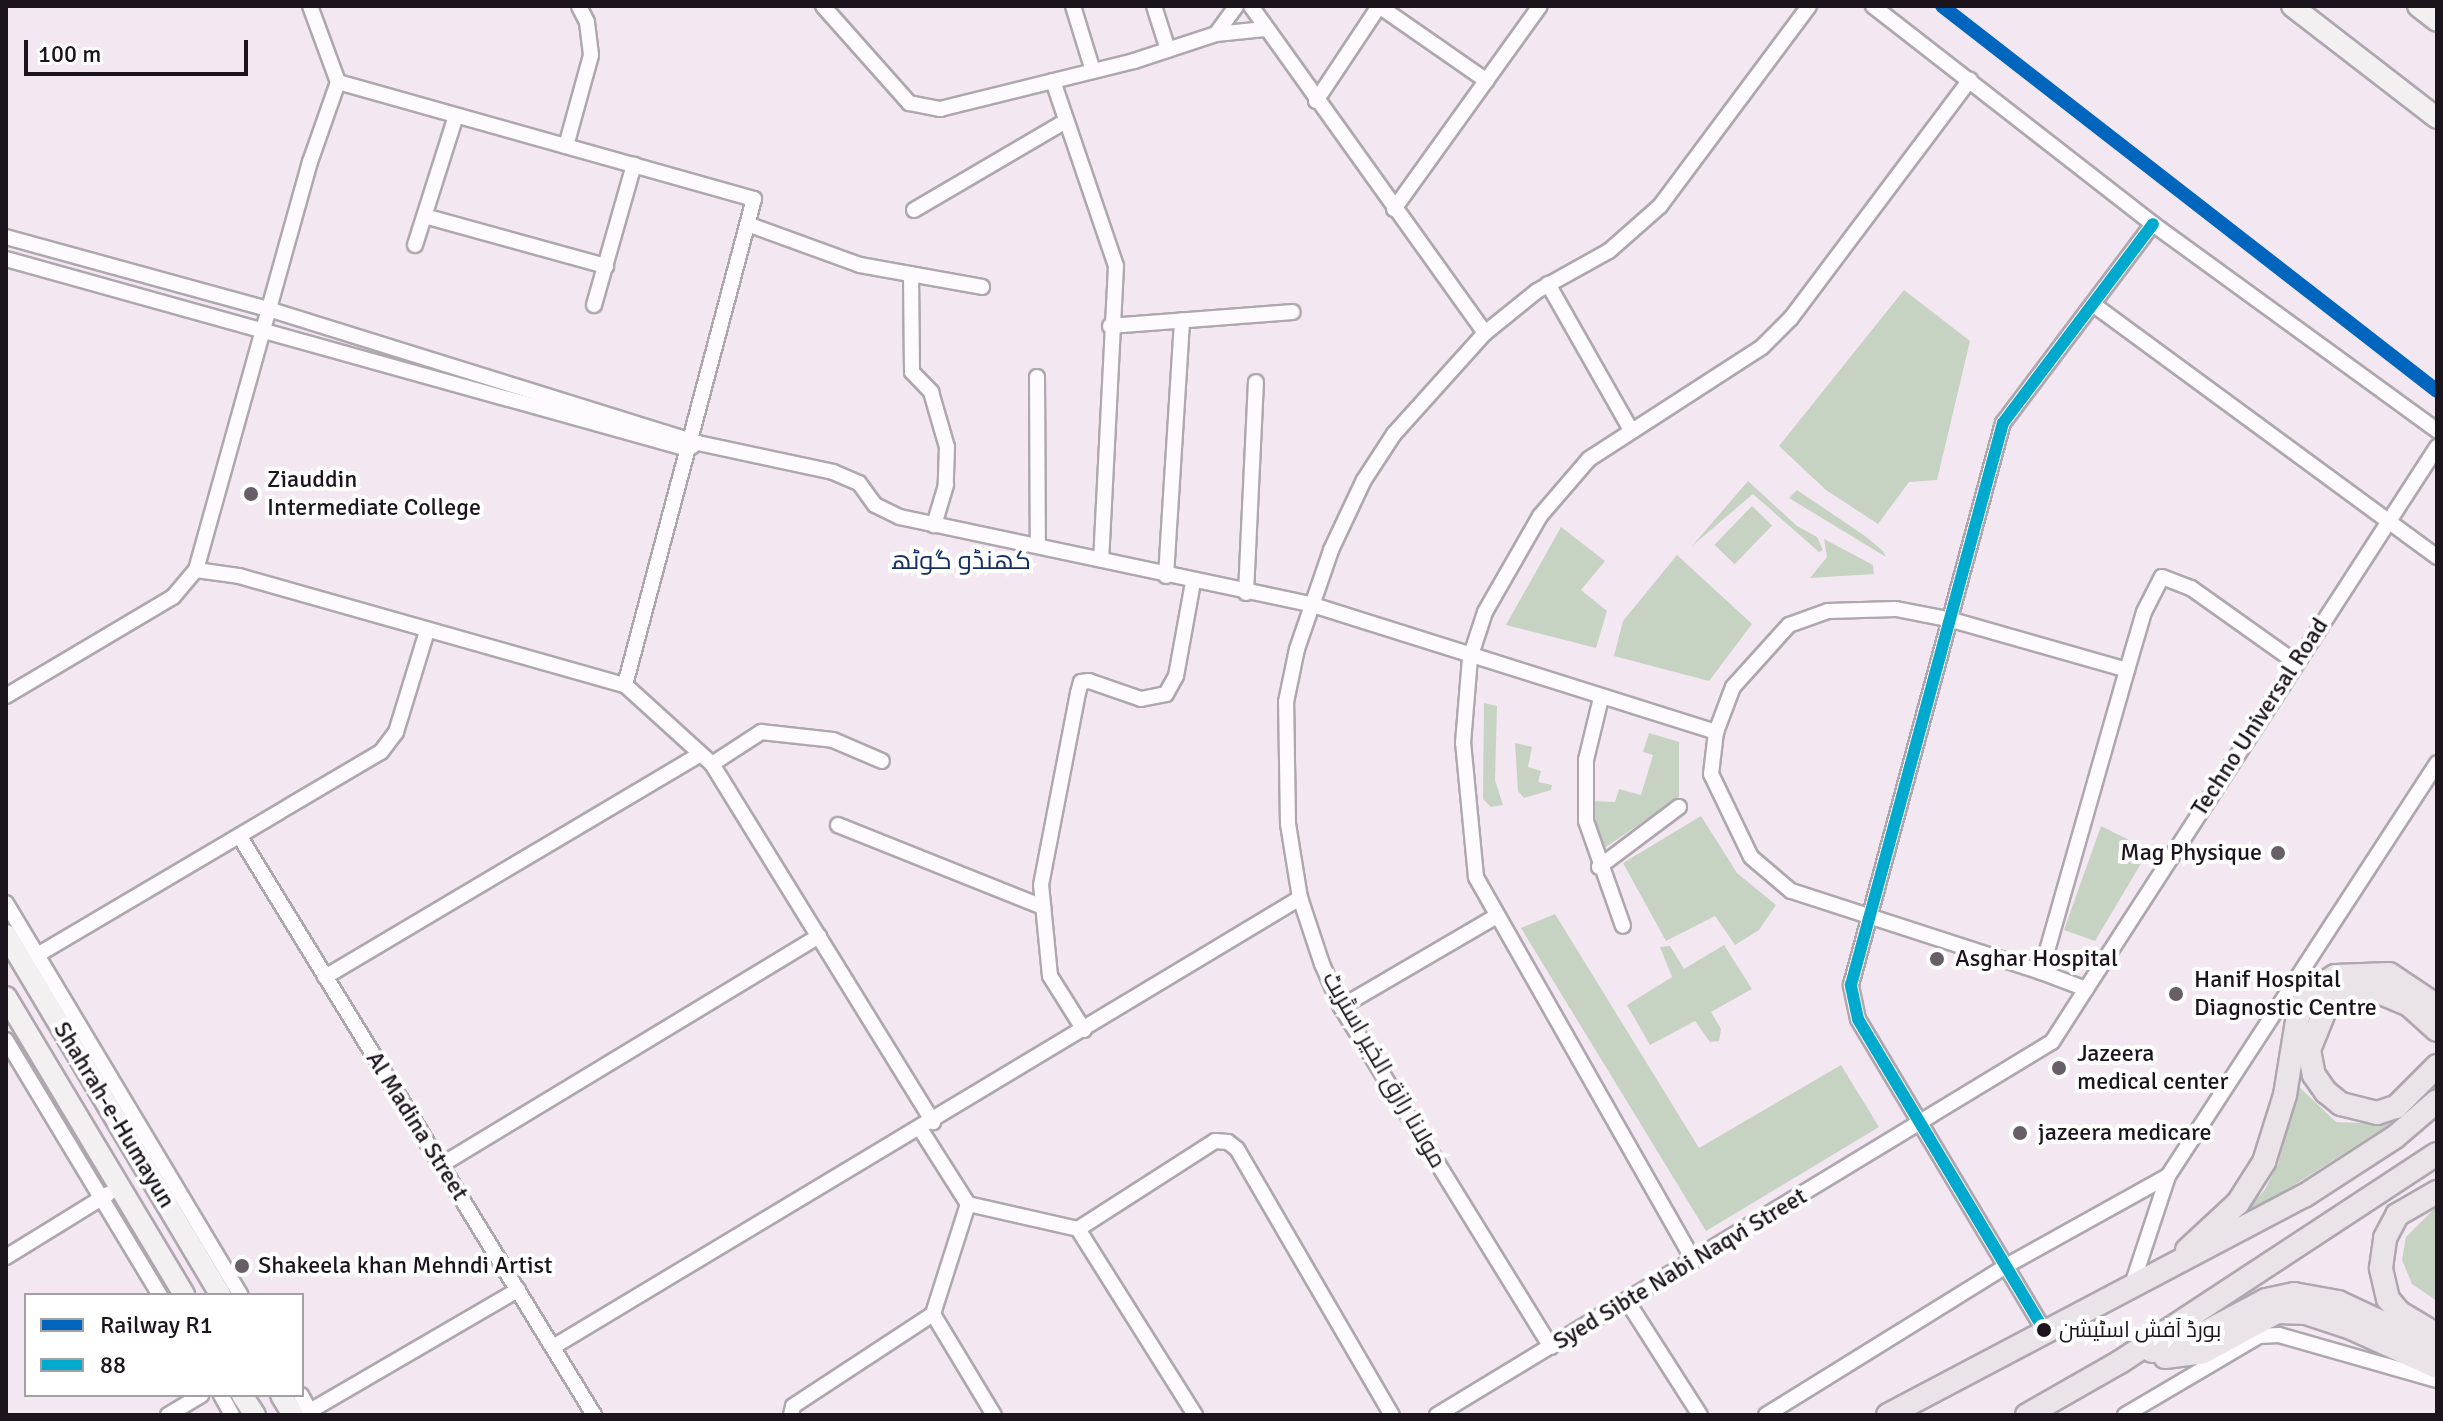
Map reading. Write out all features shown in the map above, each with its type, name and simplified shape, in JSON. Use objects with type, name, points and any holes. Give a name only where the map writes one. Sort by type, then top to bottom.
[{"type":"main road","points":[[2292,6],[2437,118]]},
{"type":"main road","points":[[2418,6],[2437,21]]},
{"type":"main road","name":"Shahrah-e-Humayun","points":[[6,935],[220,1293]]},
{"type":"main road","points":[[2160,1275],[2238,1203],[2264,1162],[2285,1095],[2297,1021],[2303,1002],[2317,987],[2335,976],[2368,971],[2389,974],[2437,1006]]},
{"type":"main road","points":[[2437,1030],[2386,991],[2367,987],[2330,998],[2309,1050],[2314,1075],[2341,1104],[2377,1113],[2396,1107],[2437,1066]]},
{"type":"main road","name":"Shahrah-e-Humayun","points":[[6,997],[183,1293]]},
{"type":"main road","points":[[1888,1415],[2044,1330],[2160,1275],[2315,1190],[2395,1137],[2437,1101]]},
{"type":"main road","points":[[2027,1415],[2120,1362],[2437,1154]]},
{"type":"main road","points":[[2434,1191],[2397,1215],[2382,1254],[2388,1299],[2413,1325],[2437,1333]]},
{"type":"main road","points":[[2120,1362],[2202,1334],[2266,1300],[2317,1295],[2437,1348]]},
{"type":"main road","points":[[2120,1362],[2203,1352],[2277,1312],[2306,1313],[2351,1328],[2437,1367]]},
{"type":"main road","points":[[243,1397],[255,1415]]},
{"type":"main road","points":[[283,1397],[304,1414]]},
{"type":"street","points":[[6,696],[173,597],[196,570],[268,309],[338,82],[310,6]]},
{"type":"street","points":[[566,146],[591,55],[587,22],[579,6]]},
{"type":"street","points":[[823,6],[909,103],[940,109],[1093,71],[1216,34],[1265,29]]},
{"type":"street","points":[[1073,6],[1093,71]]},
{"type":"street","points":[[1154,6],[1168,50]]},
{"type":"street","points":[[1216,34],[1236,6]]},
{"type":"street","points":[[1251,6],[1316,101],[1485,333]]},
{"type":"street","points":[[1316,101],[1379,6],[1487,81]]},
{"type":"street","points":[[1394,209],[1540,6]]},
{"type":"street","name":"مولانا رازق الخیر اسٹریٹ","points":[[1551,1347],[1341,1007],[1300,898],[1288,824],[1286,702],[1331,550],[1371,469],[1440,379],[1485,333],[1548,284],[1609,251],[1660,206],[1809,6]]},
{"type":"street","points":[[1873,6],[2153,224],[2437,430]]},
{"type":"street","points":[[1694,1261],[1495,917],[1476,877],[1463,743],[1470,658],[1485,612],[1540,516],[1589,459],[1762,347],[1791,318],[1970,80]]},
{"type":"street","points":[[1053,81],[1116,266],[1110,326],[1101,559]]},
{"type":"street","points":[[338,82],[754,199],[750,225],[625,685]]},
{"type":"street","points":[[415,245],[428,217],[456,116]]},
{"type":"street","points":[[914,210],[1066,121]]},
{"type":"street","points":[[594,305],[634,165]]},
{"type":"street","points":[[428,217],[606,266]]},
{"type":"street","points":[[2044,1330],[1851,1000],[1869,920],[2003,423],[2153,224]]},
{"type":"street","points":[[750,225],[860,265],[982,287]]},
{"type":"street","points":[[6,237],[268,309],[692,443]]},
{"type":"street","points":[[6,259],[263,331],[692,443],[833,472],[859,483],[875,505],[934,525],[1313,605],[1470,658],[1716,732]]},
{"type":"street","points":[[911,274],[912,372],[931,392],[947,447],[946,485],[934,525]]},
{"type":"street","points":[[1548,284],[1631,430]]},
{"type":"street","points":[[2094,305],[2437,557]]},
{"type":"street","points":[[1110,326],[1292,312]]},
{"type":"street","points":[[1166,576],[1182,321]]},
{"type":"street","points":[[1037,377],[1038,546]]},
{"type":"street","points":[[1246,593],[1256,382]]},
{"type":"street","name":"Techno Universal Road","points":[[1924,1123],[2052,1042],[2295,662],[2437,447]]},
{"type":"street","points":[[196,570],[239,576],[625,685],[706,759],[819,936],[968,1204],[933,1314],[793,1406],[791,1414]]},
{"type":"street","points":[[2041,972],[2144,612],[2162,577],[2191,588],[2295,662]]},
{"type":"street","points":[[1084,1030],[1050,976],[1041,885],[1053,805],[1081,682],[1141,699],[1166,694],[1176,676],[1193,582]]},
{"type":"street","points":[[2086,989],[2041,972],[1869,920],[1791,891],[1751,857],[1711,774],[1716,732],[1733,687],[1789,625],[1828,611],[1860,607],[1952,620],[2127,670]]},
{"type":"street","points":[[39,954],[240,837],[390,743],[427,631]]},
{"type":"street","points":[[1601,698],[1583,789],[1599,867],[1623,926]]},
{"type":"street","points":[[325,977],[706,759],[761,732],[833,740],[882,761]]},
{"type":"street","points":[[2131,1288],[2168,1176],[2437,763]]},
{"type":"street","points":[[1599,867],[1679,807]]},
{"type":"street","points":[[838,825],[1043,907]]},
{"type":"street","name":"Al Madina Street","points":[[240,837],[594,1415]]},
{"type":"street","points":[[553,1347],[927,1126],[1300,898]]},
{"type":"street","points":[[6,903],[240,1293]]},
{"type":"street","points":[[1341,1007],[1495,917]]},
{"type":"street","points":[[441,1165],[819,936]]},
{"type":"street","points":[[6,1040],[159,1293]]},
{"type":"street","name":"Syed Sibte Nabi Naqvi Street","points":[[1437,1415],[1924,1123]]},
{"type":"street","points":[[1078,1229],[1215,1141],[1228,1142],[1237,1149],[1392,1415]]},
{"type":"street","points":[[1766,1415],[2006,1266],[2168,1176]]},
{"type":"street","points":[[6,1257],[120,1185]]},
{"type":"street","points":[[968,1204],[1078,1229],[1195,1415]]},
{"type":"street","points":[[304,1414],[518,1290]]},
{"type":"street","points":[[1627,1301],[1700,1415]]},
{"type":"street","points":[[933,1314],[994,1415]]},
{"type":"street","points":[[2125,1415],[2259,1336],[2279,1335],[2437,1380]]},
{"type":"street","points":[[168,1415],[198,1397]]},
{"type":"street","points":[[222,1397],[232,1415]]},
{"type":"green space","points":[[1904,290],[1970,341],[1937,480],[1909,482],[1878,524],[1826,490],[1779,446]]},
{"type":"green space","points":[[1748,481],[1797,526],[1817,537],[1823,550],[1819,552],[1753,494],[1692,546]]},
{"type":"green space","points":[[1797,490],[1865,536],[1886,557],[1789,498]]},
{"type":"green space","points":[[1752,506],[1772,525],[1735,564],[1714,545]]},
{"type":"green space","points":[[1561,527],[1605,561],[1581,590],[1607,611],[1596,648],[1506,625]]},
{"type":"green space","points":[[1824,539],[1873,565],[1874,574],[1810,578],[1827,557]]},
{"type":"green space","points":[[1677,555],[1752,624],[1709,681],[1614,656],[1623,621]]},
{"type":"green space","points":[[1484,703],[1497,706],[1495,780],[1503,805],[1491,807],[1483,799]]},
{"type":"green space","points":[[1649,733],[1679,742],[1679,797],[1600,851],[1593,801],[1615,802],[1619,789],[1641,795],[1653,755],[1643,752]]},
{"type":"green space","points":[[1515,743],[1532,747],[1528,767],[1541,771],[1538,782],[1552,785],[1551,790],[1524,798],[1518,791]]},
{"type":"green space","points":[[1701,816],[1737,873],[1776,905],[1759,930],[1735,945],[1715,916],[1666,941],[1623,863]]},
{"type":"green space","points":[[2101,826],[2149,850],[2095,941],[2064,930]]},
{"type":"green space","points":[[1555,914],[1699,1148],[1841,1065],[1879,1127],[1706,1231],[1521,928]]},
{"type":"green space","points":[[1724,945],[1752,989],[1711,1012],[1721,1029],[1719,1041],[1710,1042],[1695,1021],[1650,1045],[1627,1005],[1672,977],[1660,947],[1670,946],[1684,969]]},
{"type":"green space","points":[[2297,1085],[2336,1122],[2390,1124],[2230,1226],[2264,1191],[2278,1164]]},
{"type":"green space","points":[[2437,1206],[2437,1301],[2412,1284],[2402,1260],[2406,1237]]},
{"type":"rail line","name":"R1","points":[[1942,6],[2437,391]]},
{"type":"transit line","name":"88","points":[[2044,1330],[1858,1019],[1851,985],[2003,423],[2153,224]]},
{"type":"place","name":"Ziauddin Intermediate College","points":[[251,494]]},
{"type":"place","name":"Mag Physique","points":[[2278,853]]},
{"type":"place","name":"Asghar Hospital","points":[[1937,959]]},
{"type":"place","name":"Hanif Hospital Diagnostic Centre","points":[[2176,994]]},
{"type":"place","name":"Jazeera medical center","points":[[2059,1068]]},
{"type":"place","name":"jazeera medicare","points":[[2020,1133]]},
{"type":"place","name":"Shakeela khan Mehndi Artist","points":[[242,1266]]},
{"type":"place","name":"بورڈ آفش اسٹیشن","points":[[2044,1330]]},
{"type":"district","name":"کھنڈو گوٹھ","points":[[961,562]]}]
